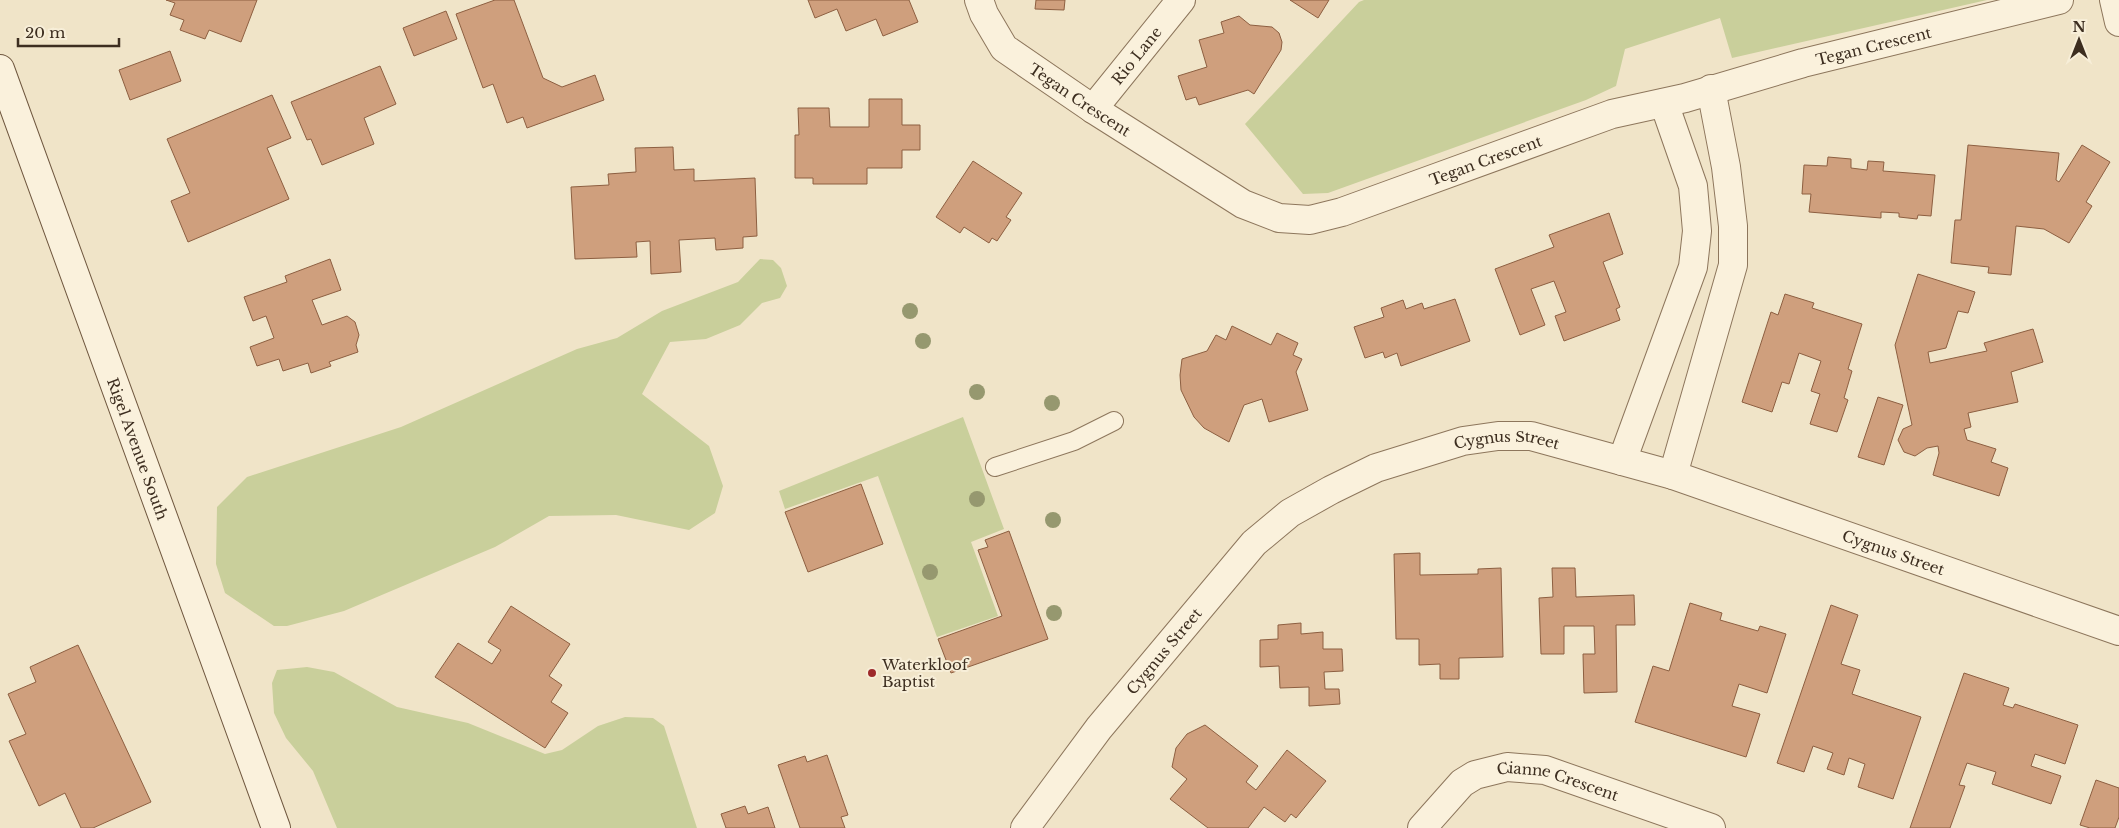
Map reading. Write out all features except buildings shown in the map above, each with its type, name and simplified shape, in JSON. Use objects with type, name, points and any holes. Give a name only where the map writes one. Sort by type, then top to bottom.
[{"type":"street","name":"Tegan Crescent","points":[[979,0],[984,14],[1004,48],[1094,109],[1243,204],[1278,218],[1310,220],[1342,212],[1612,114],[1664,103],[1803,63],[2059,0]]},
{"type":"street","points":[[2114,0],[2119,22]]},
{"type":"street","name":"Rio Lane","points":[[1094,109],[1179,1]]},
{"type":"street","name":"Rigel Avenue South","points":[[0,69],[276,828]]},
{"type":"street","points":[[1673,475],[1733,264],[1733,226],[1726,167],[1711,89]]},
{"type":"street","points":[[1622,461],[1693,267],[1697,231],[1693,186],[1664,103]]},
{"type":"street","name":"Cygnus Street","points":[[1025,828],[1098,728],[1247,550],[1290,513],[1331,490],[1376,468],[1463,442],[1498,436],[1531,436],[1673,475],[2119,631]]},
{"type":"street","name":"Cianne Crescent","points":[[1422,828],[1462,783],[1475,775],[1507,767],[1544,770],[1711,828]]},
{"type":"lane","points":[[995,467],[1074,441],[1114,421]]},
{"type":"green space","points":[[1364,0],[1987,0],[1732,58],[1720,18],[1625,49],[1616,86],[1586,100],[1328,193],[1303,194],[1245,124],[1359,2]]},
{"type":"green space","points":[[760,259],[773,260],[781,268],[787,286],[780,298],[762,303],[740,325],[706,339],[670,342],[642,394],[709,446],[723,486],[715,513],[689,530],[616,515],[549,516],[495,547],[344,611],[287,626],[274,626],[225,593],[216,564],[217,507],[247,477],[401,427],[577,349],[617,338],[662,311],[738,282]]},
{"type":"green space","points":[[963,417],[1004,529],[971,542],[998,616],[937,637],[878,476],[785,509],[779,491]]},
{"type":"green space","points":[[307,667],[334,672],[397,707],[468,723],[545,754],[562,750],[598,726],[625,717],[653,718],[664,726],[697,828],[337,828],[313,771],[286,738],[274,713],[272,683],[277,670]]},
{"type":"place","name":"Waterkloof Baptist","points":[[872,673]]}]
